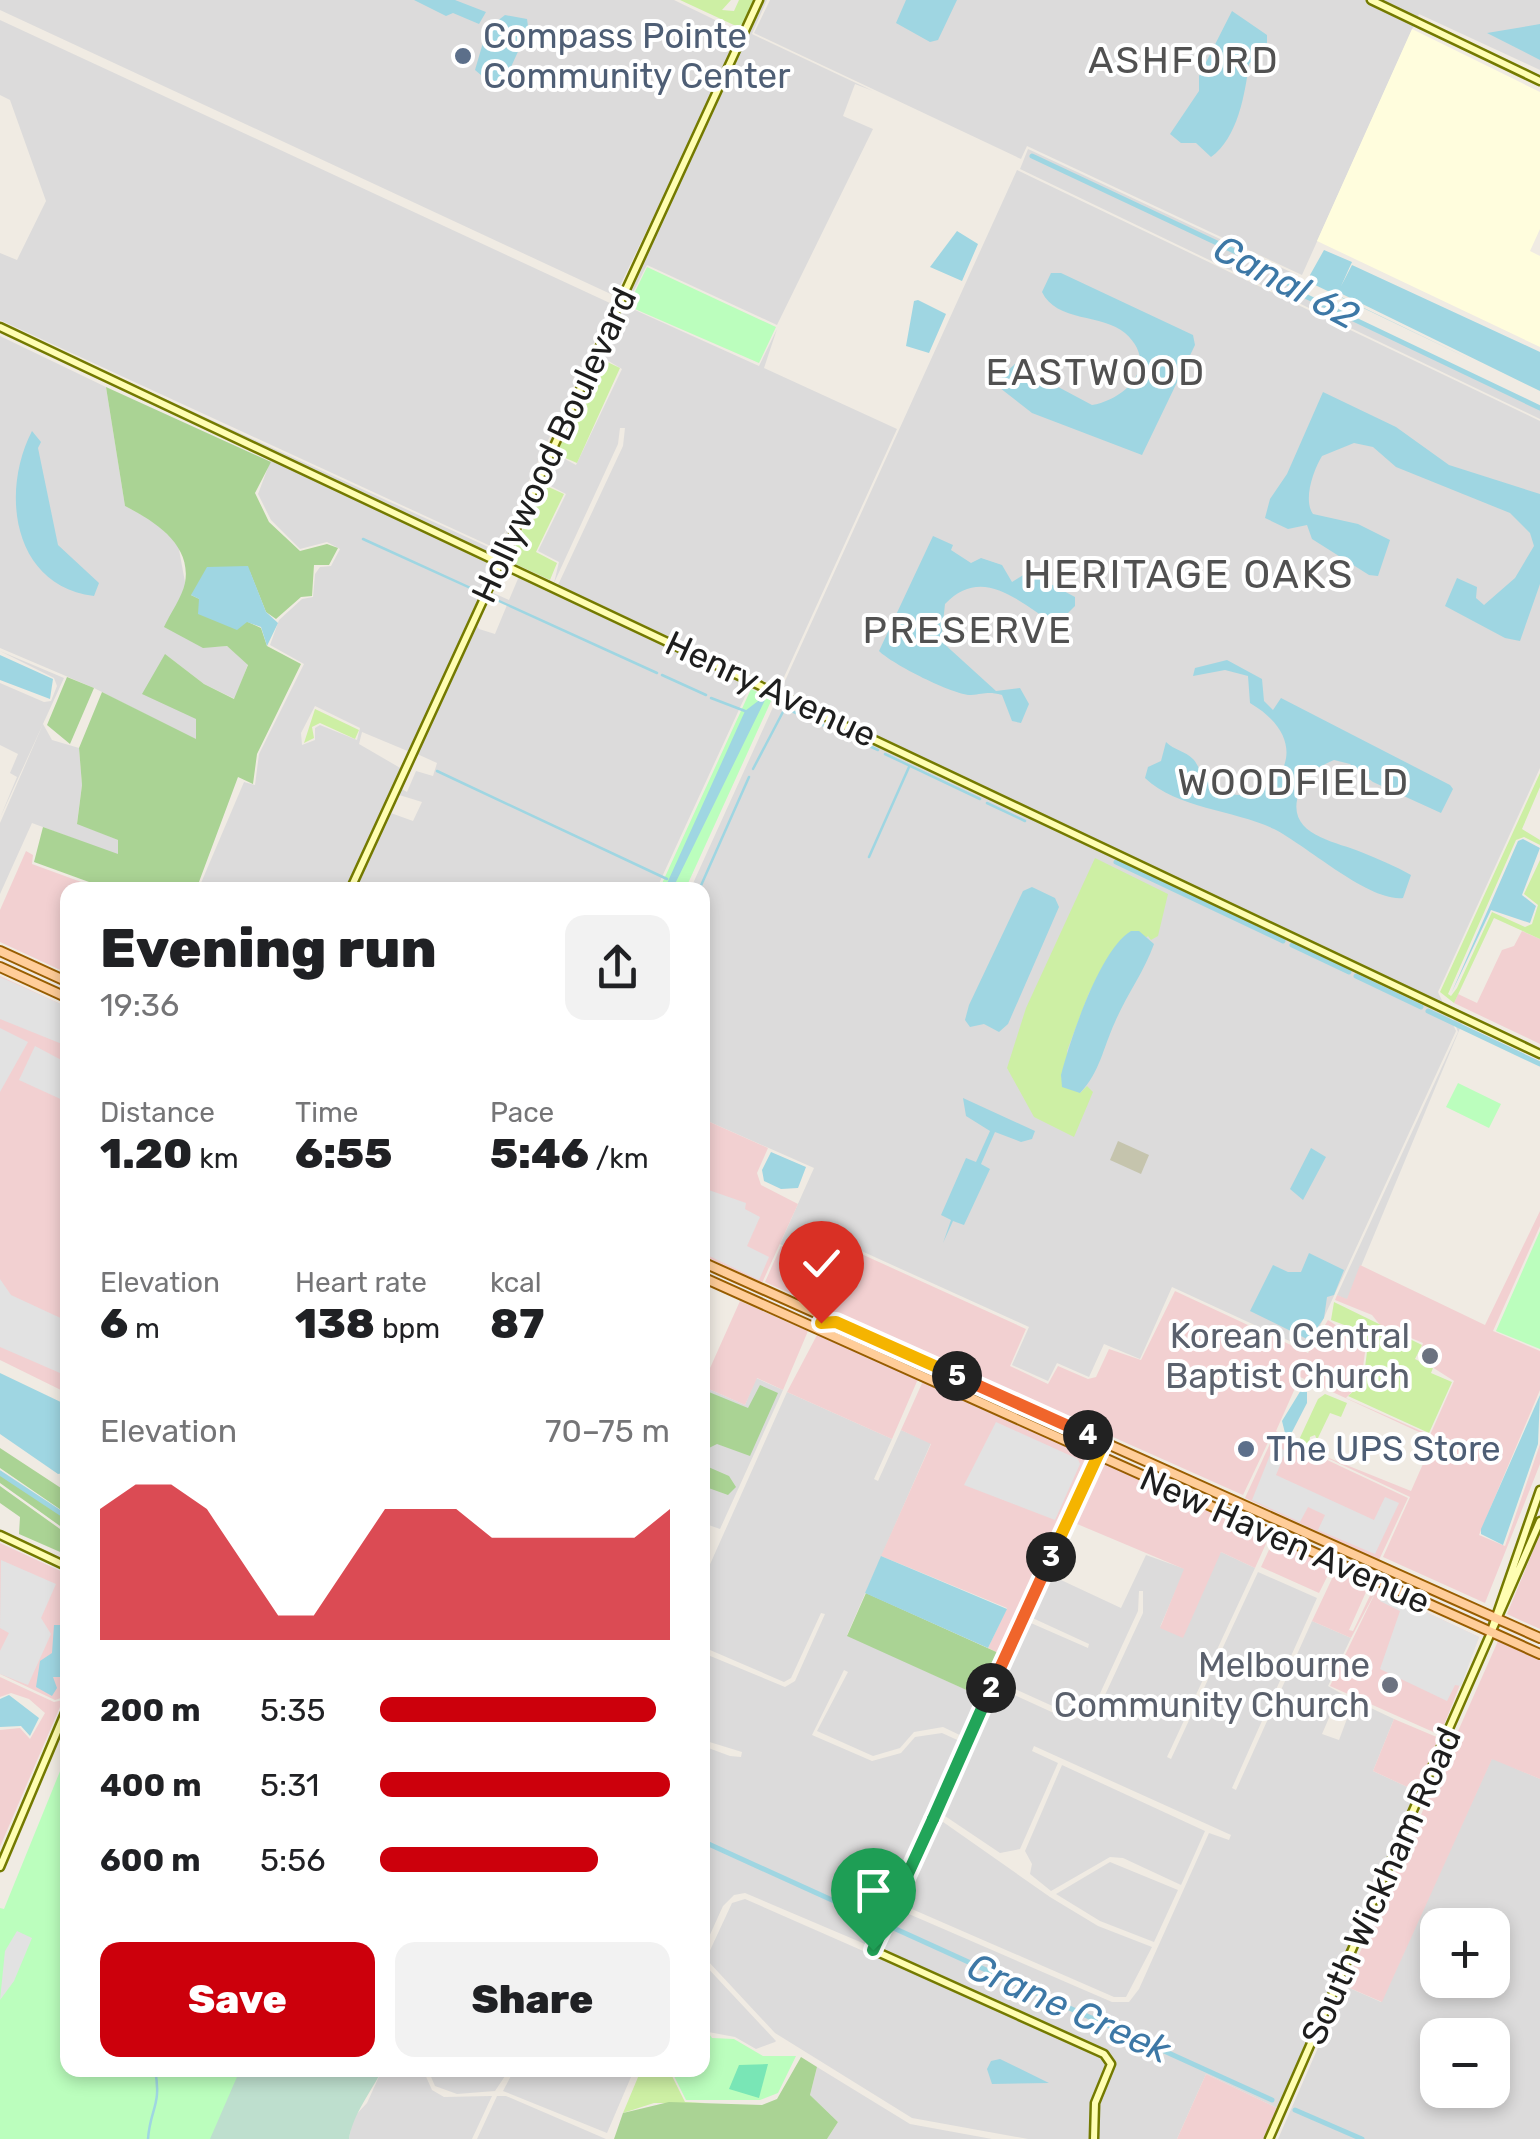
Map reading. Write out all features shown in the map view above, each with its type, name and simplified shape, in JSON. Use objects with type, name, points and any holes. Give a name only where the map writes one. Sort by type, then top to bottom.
[{"type":"main road","points":[[0,952],[60,978]]},
{"type":"main road","points":[[0,967],[60,994]]},
{"type":"main road","name":"New Haven Avenue","points":[[710,1266],[1540,1638]]},
{"type":"main road","name":"New Haven Avenue","points":[[710,1281],[1540,1654]]},
{"type":"main road","points":[[768,1306],[792,1302]]},
{"type":"main road","points":[[813,1327],[836,1322]]},
{"type":"main road","points":[[908,1370],[930,1364]]},
{"type":"main road","points":[[922,1376],[952,1374]]},
{"type":"main road","points":[[959,1393],[986,1401],[999,1395]]},
{"type":"main road","points":[[991,1407],[1017,1403]]},
{"type":"main road","points":[[1161,1484],[1189,1481]]},
{"type":"main road","points":[[1178,1491],[1206,1488]]},
{"type":"main road","points":[[1256,1526],[1279,1521]]},
{"type":"main road","points":[[1273,1534],[1298,1530]]},
{"type":"street","name":"Hollywood Boulevard","points":[[354,882],[760,0]]},
{"type":"street","points":[[1371,0],[1540,81]]},
{"type":"street","name":"Henry Avenue","points":[[0,326],[1540,1054]]},
{"type":"street","points":[[1094,2139],[1095,2102],[1109,2060],[873,1950],[1104,1442]]},
{"type":"street","points":[[1496,1619],[1540,1490]]},
{"type":"street","points":[[1496,1619],[1540,1521]]},
{"type":"street","points":[[0,1535],[60,1563]]},
{"type":"street","name":"South Wickham Road","points":[[1269,2139],[1496,1619]]},
{"type":"street","points":[[0,1867],[60,1725]]},
{"type":"shaded area","points":[[0,0],[674,0],[742,33],[615,296],[0,10]]},
{"type":"shaded area","points":[[762,0],[767,0],[752,34],[873,91],[855,84],[843,116],[873,129],[777,325],[647,265],[626,306],[759,366],[777,329],[764,368],[897,429],[779,688],[558,585],[623,446],[625,428],[620,428],[618,444],[554,583],[559,562],[538,551],[566,494],[543,482],[507,562],[503,560]],"holes":[[[602,357],[622,369],[576,465],[554,453],[597,360]]]},
{"type":"shaded area","points":[[770,0],[1540,0],[1540,70],[1419,14],[1302,275],[1027,146],[1021,159],[754,33]]},
{"type":"shaded area","points":[[0,20],[612,304],[497,549],[0,320],[0,253],[17,260],[46,201],[10,100],[0,95]]},
{"type":"shaded area","points":[[1412,29],[1540,92],[1540,229],[1530,251],[1540,256],[1540,347],[1317,241]]},
{"type":"shaded area","points":[[1028,149],[1297,275],[1291,287],[1540,407],[1540,419],[1020,169]]},
{"type":"shaded area","points":[[1017,170],[1540,421],[1540,768],[1438,992],[1456,1031],[1309,1350],[1172,1287],[1140,1359],[1104,1344],[1089,1377],[1057,1363],[1048,1381],[1012,1365],[1029,1327],[857,1249],[845,1275],[780,1244],[814,1168],[710,1122],[710,882],[694,882]]},
{"type":"shaded area","points":[[675,178],[498,558],[0,323],[497,551]]},
{"type":"shaded area","points":[[0,336],[106,387],[125,506],[153,521],[178,544],[185,582],[213,647],[227,646],[248,664],[235,699],[204,684],[166,655],[197,719],[196,740],[94,688],[0,648]]},
{"type":"shaded area","points":[[272,457],[496,563],[410,752],[362,732],[359,744],[402,769],[351,882],[201,882],[244,782],[255,785],[259,754],[304,664],[270,645],[279,620],[302,599],[313,597],[315,574],[320,567],[331,566],[340,549],[327,542],[300,549],[271,520],[258,494]],"holes":[[[315,706],[360,728],[357,740],[320,725],[315,728],[315,740],[302,745],[301,733]]]},
{"type":"shaded area","points":[[520,574],[777,693],[774,698],[749,688],[660,882],[357,882],[388,812],[413,821],[422,802],[396,794],[400,788],[407,792],[416,771],[433,776],[437,763],[415,753],[475,622],[479,629],[495,634],[507,605],[487,595],[489,591],[509,600]]},
{"type":"shaded area","points":[[0,651],[64,678],[0,818],[17,777],[10,773],[18,754],[0,745],[0,683],[44,702],[51,701],[57,686],[54,678]]},
{"type":"shaded area","points":[[43,724],[52,740],[79,748],[82,785],[77,823],[118,840],[118,855],[32,823],[0,894],[0,823]]},
{"type":"shaded area","points":[[26,851],[33,855],[32,864],[81,882],[60,882],[60,970],[0,942],[0,910]]},
{"type":"shaded area","points":[[1522,931],[1540,939],[1540,1044],[1454,1003],[1458,994],[1477,1003],[1502,950],[1514,946]]},
{"type":"shaded area","points":[[0,976],[60,1004],[60,1390],[0,1360]]},
{"type":"shaded area","points":[[0,977],[60,1004],[60,1043],[0,1019]]},
{"type":"shaded area","points":[[1452,1016],[1463,1021],[1347,1300],[1337,1295],[1458,1032]]},
{"type":"shaded area","points":[[0,1028],[28,1042],[0,1092]]},
{"type":"shaded area","points":[[35,1046],[60,1059],[60,1099],[19,1080]]},
{"type":"shaded area","points":[[710,1122],[768,1148],[757,1173],[761,1185],[798,1204],[762,1283],[710,1259]]},
{"type":"shaded area","points":[[1118,1141],[1149,1155],[1141,1174],[1110,1160]]},
{"type":"shaded area","points":[[710,1190],[746,1203],[745,1209],[760,1217],[747,1246],[769,1257],[759,1280],[710,1256]]},
{"type":"shaded area","points":[[1540,1211],[1540,1226],[1493,1331],[1540,1351],[1540,1390],[1479,1535],[1505,1546],[1540,1444],[1540,1464],[1485,1603],[1383,1557],[1410,1497],[1319,1454],[1411,1491],[1434,1439],[1300,1377],[1276,1431],[1295,1442],[1272,1434],[1243,1495],[765,1282],[781,1246],[846,1276],[857,1252],[1026,1329],[1010,1366],[1048,1384],[1058,1366],[1088,1379],[1096,1377],[1109,1349],[1141,1360],[1175,1291],[1308,1353],[1328,1320],[1366,1345],[1361,1382],[1346,1398],[1430,1435],[1454,1381],[1418,1358],[1423,1343],[1335,1300],[1337,1295],[1347,1299],[1360,1265],[1485,1325]]},
{"type":"shaded area","points":[[0,1279],[11,1295],[60,1318],[60,1373],[0,1347]]},
{"type":"shaded area","points":[[740,1301],[808,1331],[783,1390],[757,1378],[745,1405],[710,1390],[710,1368]]},
{"type":"shaded area","points":[[817,1335],[918,1379],[892,1439],[787,1392]]},
{"type":"shaded area","points":[[756,1378],[783,1390],[720,1529],[710,1525],[710,1390],[745,1405]]},
{"type":"shaded area","points":[[923,1381],[1094,1458],[1003,1655],[988,1648],[1007,1608],[881,1556],[931,1444],[901,1430]]},
{"type":"shaded area","points":[[787,1392],[892,1439],[874,1479],[878,1481],[901,1430],[931,1443],[847,1635],[984,1698],[966,1738],[943,1727],[914,1732],[900,1748],[873,1756],[817,1731],[848,1672],[844,1670],[812,1735],[872,1761],[901,1753],[915,1737],[942,1733],[964,1743],[872,1947],[745,1893],[734,1895],[723,1906],[710,1935],[710,1749],[730,1756],[741,1757],[742,1752],[710,1742],[710,1656],[785,1687],[795,1681],[825,1614],[821,1613],[791,1678],[784,1682],[710,1650],[710,1564]]},
{"type":"shaded area","points":[[996,1422],[1078,1459],[1080,1464],[1055,1520],[964,1485]]},
{"type":"shaded area","points":[[1274,1435],[1408,1498],[1379,1560],[1245,1498]]},
{"type":"shaded area","points":[[1274,1445],[1286,1451],[1276,1475],[1374,1520],[1385,1497],[1399,1503],[1375,1554],[1318,1530],[1325,1515],[1308,1507],[1300,1522],[1252,1500]]},
{"type":"shaded area","points":[[1098,1460],[1269,1537],[1255,1568],[1221,1552],[1183,1638],[1160,1628],[1184,1569],[1070,1521]]},
{"type":"shaded area","points":[[1540,1534],[1540,1629],[1507,1614]]},
{"type":"shaded area","points":[[1274,1539],[1333,1565],[1319,1593],[1261,1567]]},
{"type":"shaded area","points":[[0,1543],[60,1571],[60,1698],[55,1700],[0,1674]]},
{"type":"shaded area","points":[[1221,1552],[1255,1568],[1167,1757],[1171,1759],[1258,1572],[1317,1598],[1232,1788],[1236,1790],[1312,1621],[1351,1638],[1328,1686],[1344,1695],[1338,1697],[1322,1734],[1339,1740],[1354,1700],[1394,1719],[1373,1771],[1416,1791],[1277,2108],[1206,2074],[1177,2139],[1097,2139],[1098,2103],[1113,2064],[1105,2052],[877,1949],[895,1908],[1112,2002],[1129,2002],[1139,1989],[1209,1833],[1229,1840],[1231,1835],[1034,1746],[1032,1751],[1058,1763],[1020,1849],[1000,1853],[939,1812],[995,1686],[1067,1719],[1093,1717],[1102,1700],[1126,1711],[1128,1707],[1105,1695],[1143,1613],[1143,1591],[1139,1591],[1138,1611],[1091,1713],[1068,1713],[997,1681],[1024,1620],[1088,1648],[1089,1644],[1026,1615],[1046,1573],[1121,1608],[1146,1555],[1185,1569],[1160,1627]]},
{"type":"shaded area","points":[[1,1560],[56,1584],[41,1618],[51,1634],[28,1685],[0,1674],[0,1651],[9,1633],[0,1628]]},
{"type":"shaded area","points":[[1337,1568],[1370,1583],[1349,1630],[1353,1631],[1375,1585],[1476,1633],[1378,1587],[1351,1638],[1312,1621]]},
{"type":"shaded area","points":[[1377,1589],[1479,1637],[1440,1735],[1330,1686]]},
{"type":"shaded area","points":[[1383,1592],[1479,1637],[1461,1686],[1455,1685],[1447,1701],[1380,1669],[1400,1611],[1380,1601]]},
{"type":"shaded area","points":[[1498,1641],[1540,1659],[1540,1779],[1492,1759],[1425,1908],[1420,1908],[1420,1918],[1382,2002],[1345,1986]]},
{"type":"shaded area","points":[[0,1677],[54,1702],[60,1701],[60,1707],[0,1847],[0,1730],[20,1728],[30,1739],[45,1713],[29,1699],[11,1693],[0,1697]]},
{"type":"shaded area","points":[[1394,1719],[1439,1738],[1416,1791],[1373,1771]]},
{"type":"shaded area","points":[[1492,1758],[1540,1779],[1540,2139],[1278,2139],[1345,1986],[1381,2002],[1420,1916],[1420,1998],[1510,1998],[1510,1908],[1424,1908]]},
{"type":"shaded area","points":[[1062,1765],[1205,1831],[1181,1885],[1123,1858],[1110,1857],[1051,1891],[1030,1874],[1032,1864],[1025,1851]]},
{"type":"shaded area","points":[[936,1817],[1098,1926],[1152,1947],[1126,1997],[1114,1997],[898,1903]]},
{"type":"shaded area","points":[[1110,1862],[1178,1890],[1154,1942],[1100,1921],[1056,1894]]},
{"type":"shaded area","points":[[745,1899],[1102,2056],[1108,2064],[1093,2102],[1092,2139],[1028,2139],[912,2118],[775,2033],[710,1963],[710,1950],[732,1903]]},
{"type":"shaded area","points":[[17,1931],[32,1938],[14,1981],[0,2000],[5,1951]]},
{"type":"shaded area","points":[[710,1970],[776,2041],[756,2049],[735,2037],[710,2032]]},
{"type":"shaded area","points":[[817,2067],[910,2124],[992,2139],[827,2139],[838,2122],[810,2095]]},
{"type":"shaded area","points":[[1206,2074],[1277,2108],[1263,2139],[1177,2139]]},
{"type":"shaded area","points":[[135,2077],[378,2077],[358,2112],[349,2139],[141,2139]]},
{"type":"shaded area","points":[[379,2077],[426,2077],[432,2090],[444,2097],[492,2096],[472,2139],[349,2139],[353,2118],[367,2103]]},
{"type":"shaded area","points":[[431,2077],[504,2077],[495,2091],[457,2094],[435,2086]]},
{"type":"shaded area","points":[[510,2077],[631,2077],[607,2133],[503,2091]]},
{"type":"shaded area","points":[[497,2096],[506,2096],[606,2139],[477,2139]]},
{"type":"green space","points":[[680,0],[731,0],[722,10],[734,11],[739,0],[754,0],[743,24],[736,26]]},
{"type":"green space","points":[[647,267],[776,327],[759,363],[628,306]]},
{"type":"green space","points":[[601,359],[620,368],[577,463],[556,454]]},
{"type":"green space","points":[[106,387],[271,462],[255,493],[269,522],[300,551],[327,544],[338,548],[329,565],[314,565],[312,596],[301,597],[276,619],[266,612],[250,572],[191,595],[261,628],[267,646],[301,664],[257,754],[253,784],[238,777],[199,882],[89,882],[34,862],[43,827],[118,854],[118,840],[77,824],[82,785],[79,748],[102,692],[196,739],[196,719],[142,694],[165,654],[204,684],[234,699],[248,665],[227,646],[203,648],[164,627],[185,583],[183,557],[159,527],[125,506]]},
{"type":"green space","points":[[542,484],[564,494],[536,552],[557,563],[550,580],[509,561]]},
{"type":"green space","points":[[67,677],[94,688],[70,744],[47,725]]},
{"type":"green space","points":[[751,689],[772,699],[689,882],[663,882]]},
{"type":"green space","points":[[315,709],[359,730],[355,739],[320,723],[312,727],[314,738],[304,743]]},
{"type":"green space","points":[[1540,773],[1540,787],[1522,829],[1540,840],[1540,845],[1524,837],[1516,840],[1448,994],[1451,996],[1457,988],[1492,912],[1525,927],[1532,924],[1538,905],[1524,894],[1540,860],[1540,939],[1494,918],[1454,1003],[1440,992]]},
{"type":"green space","points":[[1095,858],[1168,894],[1158,936],[1151,940],[1148,936],[1098,979],[1089,993],[1067,1051],[1080,1093],[1087,1086],[1093,1092],[1074,1137],[1034,1117],[1007,1068],[1026,1008]]},
{"type":"green space","points":[[1458,1083],[1501,1104],[1489,1128],[1446,1107]]},
{"type":"green space","points":[[1540,1231],[1540,1349],[1496,1331]]},
{"type":"green space","points":[[1334,1302],[1422,1345],[1415,1359],[1433,1368],[1431,1373],[1452,1382],[1429,1433],[1348,1396],[1363,1383],[1368,1344],[1347,1326],[1331,1320]]},
{"type":"green space","points":[[760,1385],[778,1393],[750,1456],[717,1444],[710,1448],[710,1392],[748,1408]]},
{"type":"green space","points":[[1325,1394],[1347,1403],[1341,1417],[1330,1413],[1317,1440],[1315,1435],[1310,1437],[1309,1445],[1319,1449],[1317,1454],[1297,1444],[1318,1399]]},
{"type":"green space","points":[[0,1448],[60,1487],[60,1509],[0,1468]]},
{"type":"green space","points":[[710,1468],[729,1476],[736,1487],[728,1495],[710,1489]]},
{"type":"green space","points":[[0,1471],[60,1512],[60,1526],[0,1483]]},
{"type":"green space","points":[[0,1486],[60,1529],[60,1552],[19,1534],[20,1517],[0,1503]]},
{"type":"green space","points":[[866,1593],[1003,1655],[984,1698],[847,1636]]},
{"type":"green space","points":[[60,1771],[60,2077],[237,2077],[210,2139],[0,2139],[0,1908],[4,1909]]},
{"type":"green space","points":[[710,2035],[734,2039],[763,2056],[796,2056],[778,2093],[760,2100],[686,2100],[674,2077],[710,2077]]},
{"type":"green space","points":[[801,2057],[817,2067],[810,2095],[838,2122],[827,2139],[614,2139],[623,2113],[669,2102],[762,2105],[777,2099]]},
{"type":"green space","points":[[768,2064],[759,2098],[729,2089],[739,2065]]},
{"type":"green space","points":[[638,2077],[672,2077],[685,2102],[705,2103],[654,2103],[623,2113]]},
{"type":"water","points":[[414,0],[455,0],[486,12],[479,24],[453,13],[446,16]]},
{"type":"water","points":[[906,0],[957,0],[938,40],[930,42],[896,23]]},
{"type":"water","points":[[1232,11],[1267,35],[1267,43],[1249,64],[1234,127],[1211,157],[1196,143],[1181,143],[1170,134],[1199,91],[1199,76]]},
{"type":"water","points":[[505,15],[527,19],[531,47],[529,50],[521,45],[500,91],[475,70],[487,29]]},
{"type":"water","points":[[1540,24],[1540,60],[1487,33]]},
{"type":"water","points":[[957,231],[978,244],[962,281],[930,267]]},
{"type":"water","points":[[1324,250],[1352,262],[1337,295],[1480,364],[1313,284],[1310,275]]},
{"type":"water","points":[[1352,265],[1540,352],[1540,391],[1338,292]]},
{"type":"water","points":[[1051,273],[1061,273],[1193,335],[1195,345],[1142,455],[1032,413],[1000,388],[1002,376],[1015,364],[1092,405],[1117,396],[1135,379],[1140,357],[1135,345],[1116,327],[1069,313],[1049,302],[1042,292]]},
{"type":"water","points":[[914,301],[946,314],[929,353],[906,346]]},
{"type":"water","points":[[1323,392],[1396,427],[1449,465],[1540,494],[1540,584],[1520,641],[1505,638],[1445,606],[1457,578],[1477,587],[1476,598],[1484,605],[1515,578],[1534,546],[1530,533],[1510,513],[1396,467],[1373,447],[1354,443],[1322,456],[1310,485],[1310,508],[1313,514],[1358,524],[1390,540],[1378,576],[1369,575],[1312,539],[1307,525],[1288,529],[1265,518],[1270,499],[1287,474]]},
{"type":"water","points":[[32,431],[41,442],[38,448],[58,545],[99,583],[94,596],[67,589],[46,575],[30,556],[21,533],[16,508],[17,482]]},
{"type":"water","points":[[933,536],[953,545],[951,550],[971,563],[981,558],[1002,565],[1012,582],[1028,572],[1075,597],[1075,606],[1056,625],[1015,598],[987,587],[973,587],[945,604],[941,641],[996,691],[1020,688],[1029,704],[1021,723],[1012,721],[1002,695],[962,694],[909,671],[879,651]]},
{"type":"water","points":[[248,566],[266,612],[278,623],[267,646],[261,627],[247,622],[237,630],[198,614],[199,599],[191,595],[207,567]]},
{"type":"water","points":[[0,655],[53,679],[50,699],[0,680]]},
{"type":"water","points":[[1227,660],[1262,679],[1264,701],[1273,710],[1281,698],[1453,789],[1441,813],[1373,782],[1350,764],[1334,760],[1314,772],[1300,790],[1298,817],[1314,834],[1411,875],[1403,898],[1389,897],[1356,882],[1274,829],[1190,803],[1145,778],[1148,767],[1161,761],[1166,742],[1193,759],[1205,779],[1224,792],[1243,795],[1262,790],[1277,778],[1285,762],[1285,743],[1274,723],[1250,703],[1248,676],[1225,670],[1193,676],[1195,668]]},
{"type":"water","points":[[762,698],[765,700],[676,882],[668,882],[745,711]]},
{"type":"water","points":[[1523,839],[1540,848],[1522,895],[1536,906],[1530,923],[1491,910],[1451,994],[1518,841]]},
{"type":"water","points":[[1032,887],[1055,898],[1059,907],[1008,1024],[999,1032],[984,1024],[970,1027],[965,1020],[969,1005],[1023,891]]},
{"type":"water","points":[[1131,931],[1139,931],[1154,944],[1150,954],[1087,1085],[1080,1093],[1062,1087],[1065,1060],[1088,997],[1108,956]]},
{"type":"water","points":[[963,1098],[1035,1131],[1032,1139],[1021,1142],[995,1132],[981,1164],[990,1169],[964,1225],[953,1221],[943,1243],[951,1220],[941,1215],[966,1158],[976,1162],[990,1131],[966,1116]]},
{"type":"water","points":[[1311,1148],[1326,1157],[1303,1200],[1290,1189]]},
{"type":"water","points":[[771,1152],[806,1167],[798,1188],[781,1189],[764,1181],[762,1170]]},
{"type":"water","points":[[1309,1253],[1344,1270],[1334,1295],[1327,1297],[1324,1318],[1309,1340],[1250,1311],[1273,1265],[1288,1272],[1301,1272]]},
{"type":"water","points":[[0,1373],[60,1402],[60,1474],[58,1474],[0,1434]]},
{"type":"water","points":[[1301,1390],[1307,1392],[1307,1403],[1291,1434],[1285,1433],[1282,1421]]},
{"type":"water","points":[[1540,1395],[1538,1444],[1503,1545],[1481,1534],[1481,1529]]},
{"type":"water","points":[[881,1556],[1007,1609],[988,1648],[865,1593]]},
{"type":"water","points":[[54,1625],[60,1625],[60,1677],[53,1677],[57,1688],[52,1696],[36,1687],[40,1661],[52,1653]]},
{"type":"water","points":[[9,1695],[39,1718],[30,1736],[21,1726],[0,1727],[0,1699]]},
{"type":"water","points":[[1000,2059],[1049,2083],[992,2084],[987,2069],[991,2061]]},
{"type":"waterway","name":"Canal 62","points":[[1032,156],[1268,267],[1303,295],[1540,408]]},
{"type":"waterway","points":[[363,539],[657,673]]},
{"type":"waterway","points":[[662,675],[706,695]]},
{"type":"waterway","points":[[711,698],[745,711]]},
{"type":"waterway","points":[[753,769],[785,708],[878,750]]},
{"type":"waterway","points":[[885,754],[980,799]]},
{"type":"waterway","points":[[869,857],[909,767]]},
{"type":"waterway","points":[[437,771],[667,879]]},
{"type":"waterway","points":[[703,882],[749,777]]},
{"type":"waterway","points":[[987,803],[1025,821]]},
{"type":"waterway","points":[[1116,862],[1283,941]]},
{"type":"waterway","points":[[1292,945],[1349,972]]},
{"type":"waterway","points":[[1356,976],[1421,1007]]},
{"type":"waterway","points":[[1428,1011],[1540,1064]]},
{"type":"waterway","name":"Crane Creek","points":[[0,1473],[60,1513]]},
{"type":"waterway","name":"Crane Creek","points":[[710,1845],[1272,2100]]},
{"type":"waterway","points":[[148,2139],[156,2077]]},
{"type":"waterway","name":"Crane Creek","points":[[1295,2110],[1362,2139]]},
{"type":"place","name":"Compass Pointe Community Center","points":[[463,56]]},
{"type":"place","name":"Korean Central Baptist Church","points":[[1430,1356]]},
{"type":"place","name":"The UPS Store","points":[[1246,1449]]},
{"type":"place","name":"Melbourne Community Church","points":[[1390,1685]]},
{"type":"district","name":"ASHFORD","points":[[1184,60]]},
{"type":"district","name":"EASTWOOD","points":[[1096,372]]},
{"type":"district","name":"HERITAGE OAKS","points":[[1189,574]]},
{"type":"district","name":"PRESERVE","points":[[968,630]]},
{"type":"district","name":"WOODFIELD","points":[[1294,782]]},
{"type":"route","points":[[821,1323],[836,1322],[1104,1442],[873,1950]]}]
